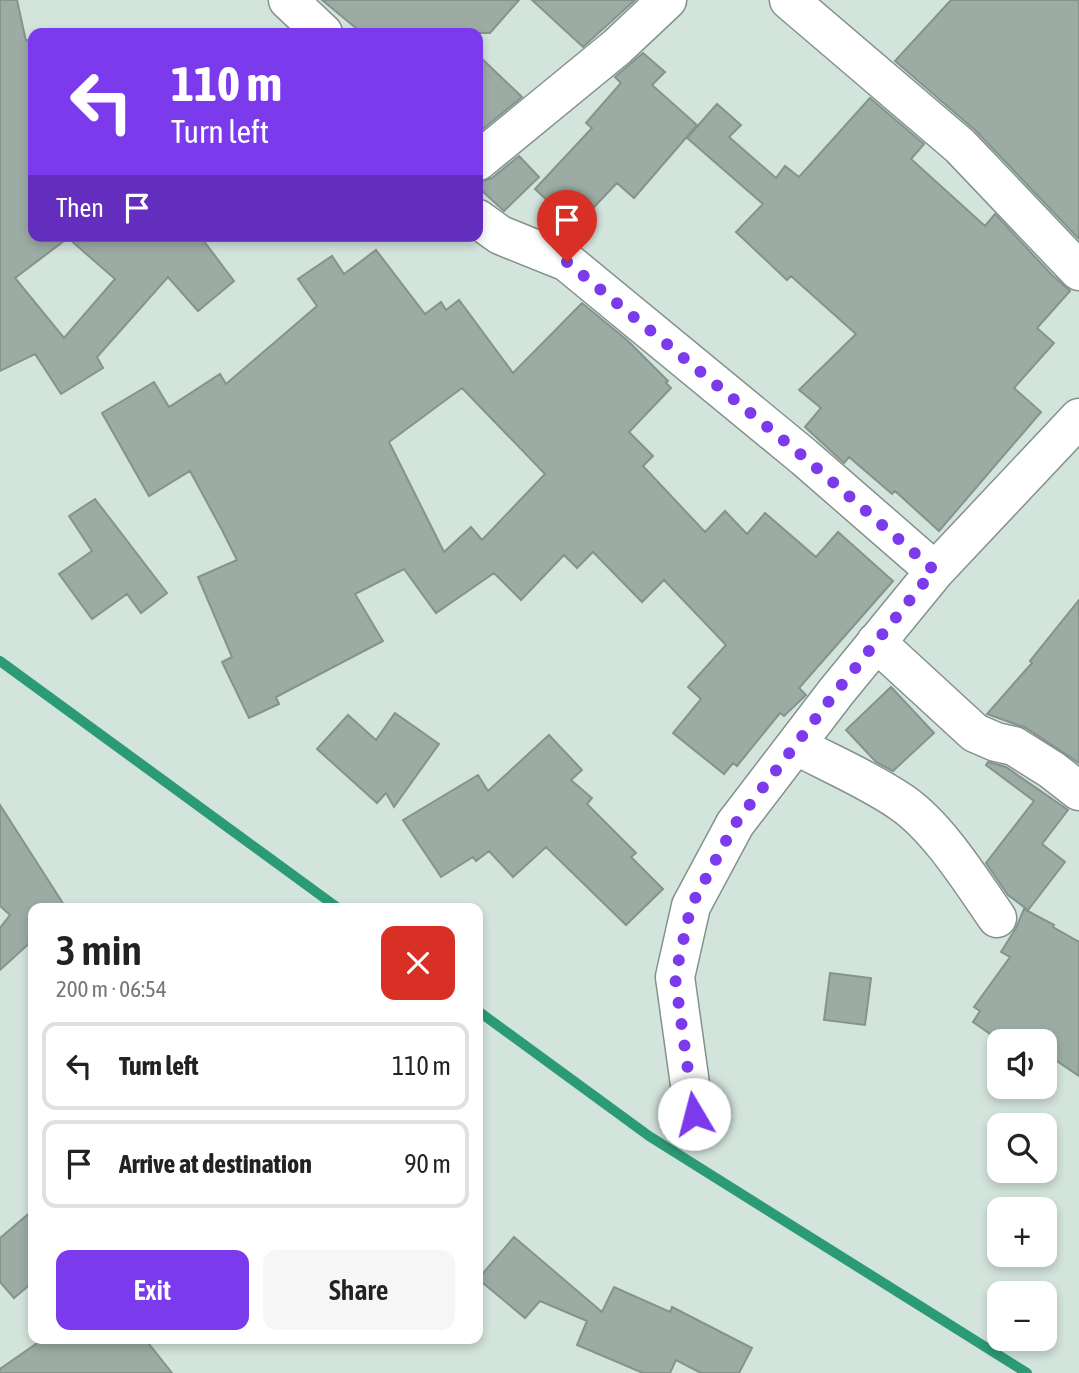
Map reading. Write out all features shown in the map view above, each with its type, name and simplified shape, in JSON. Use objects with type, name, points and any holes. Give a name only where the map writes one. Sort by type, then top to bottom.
[{"type":"street","points":[[288,0],[318,28]]},
{"type":"street","points":[[483,157],[617,47],[667,0]]},
{"type":"street","points":[[789,0],[960,146],[1079,271]]},
{"type":"street","points":[[483,223],[500,235],[567,262],[804,457],[934,570]]},
{"type":"street","points":[[694,1114],[675,977],[691,906],[735,824],[934,570],[1079,418]]},
{"type":"street","points":[[876,642],[975,733],[1014,746],[1079,791]]},
{"type":"street","points":[[797,747],[903,803],[928,827],[964,870],[998,918]]},
{"type":"building","points":[[0,0],[17,0],[26,41],[28,40],[28,242],[63,242],[15,278],[64,338],[115,279],[73,242],[205,242],[234,281],[198,311],[168,277],[97,357],[103,368],[61,394],[35,354],[0,371]]},
{"type":"building","points":[[322,0],[519,0],[490,33],[483,33],[483,28],[356,28]]},
{"type":"building","points":[[532,0],[635,0],[583,47]]},
{"type":"building","points":[[951,0],[1079,0],[1079,239],[976,131],[895,61]]},
{"type":"building","points":[[643,53],[665,72],[652,85],[697,125],[634,198],[617,183],[575,227],[535,189],[592,128],[586,123],[621,83],[615,77]]},
{"type":"building","points":[[483,60],[522,97],[483,129]]},
{"type":"building","points":[[870,98],[924,144],[911,159],[985,226],[995,214],[1070,291],[1037,328],[1054,343],[1014,388],[1041,412],[939,531],[895,491],[892,494],[849,457],[844,463],[805,427],[821,408],[799,390],[856,334],[791,276],[787,280],[736,232],[763,204],[687,138],[717,104],[741,125],[729,137],[776,178],[785,166],[799,177]]},
{"type":"building","points":[[519,156],[539,177],[504,211],[483,192],[483,181],[492,178]]},
{"type":"building","points":[[376,250],[425,314],[441,302],[446,310],[459,300],[513,373],[582,303],[627,340],[668,381],[666,383],[671,388],[629,432],[653,456],[643,466],[705,532],[725,511],[747,534],[765,513],[816,557],[838,532],[893,581],[799,688],[806,695],[784,716],[780,713],[737,766],[733,763],[724,774],[673,733],[701,699],[688,687],[726,645],[664,580],[642,602],[593,552],[577,568],[564,555],[521,600],[494,573],[436,613],[404,569],[355,594],[383,641],[276,697],[279,704],[249,718],[222,662],[232,657],[198,577],[237,560],[190,471],[149,496],[102,413],[154,382],[169,407],[220,374],[226,384],[317,306],[298,279],[332,256],[344,274]],"holes":[[[462,388],[545,474],[482,540],[471,527],[444,552],[389,442]]]},
{"type":"building","points":[[95,499],[167,593],[141,613],[127,594],[92,619],[59,574],[92,551],[69,516]]},
{"type":"building","points":[[1079,600],[1079,763],[1026,728],[987,714],[1032,663],[1030,661]]},
{"type":"building","points":[[891,687],[934,733],[893,771],[876,762],[846,730]]},
{"type":"building","points":[[395,713],[439,744],[394,807],[386,793],[377,803],[317,749],[348,715],[376,740]]},
{"type":"building","points":[[549,735],[582,770],[571,780],[592,798],[587,804],[636,853],[631,857],[663,889],[626,925],[546,847],[513,877],[489,851],[476,861],[473,857],[441,877],[403,820],[478,775],[488,791]]},
{"type":"building","points":[[988,762],[1006,767],[1068,810],[1042,844],[1065,862],[1028,910],[1008,895],[986,863],[1034,801],[986,765]]},
{"type":"building","points":[[0,805],[63,903],[28,903],[28,945],[0,970],[0,928],[10,915],[0,906]]},
{"type":"building","points":[[1024,909],[1079,942],[1079,1076],[1057,1061],[1057,1029],[987,1029],[987,1032],[973,1022],[980,1011],[974,1007],[1010,957],[1001,952]]},
{"type":"building","points":[[830,973],[871,978],[865,1025],[824,1020]]},
{"type":"building","points":[[28,1214],[28,1286],[14,1298],[0,1282],[0,1238]]},
{"type":"building","points":[[514,1237],[602,1312],[614,1287],[670,1312],[672,1307],[752,1348],[739,1373],[701,1373],[676,1360],[670,1373],[643,1373],[577,1345],[587,1321],[540,1301],[525,1318],[483,1283],[483,1273]]},
{"type":"building","points":[[36,1344],[149,1344],[172,1373],[0,1373],[0,1369]]},
{"type":"waterway","points":[[0,661],[331,903]]},
{"type":"waterway","points":[[483,1015],[649,1136],[1027,1373]]},
{"type":"route","points":[[567,262],[804,457],[934,570],[735,824],[691,906],[675,977],[694,1114]]}]
